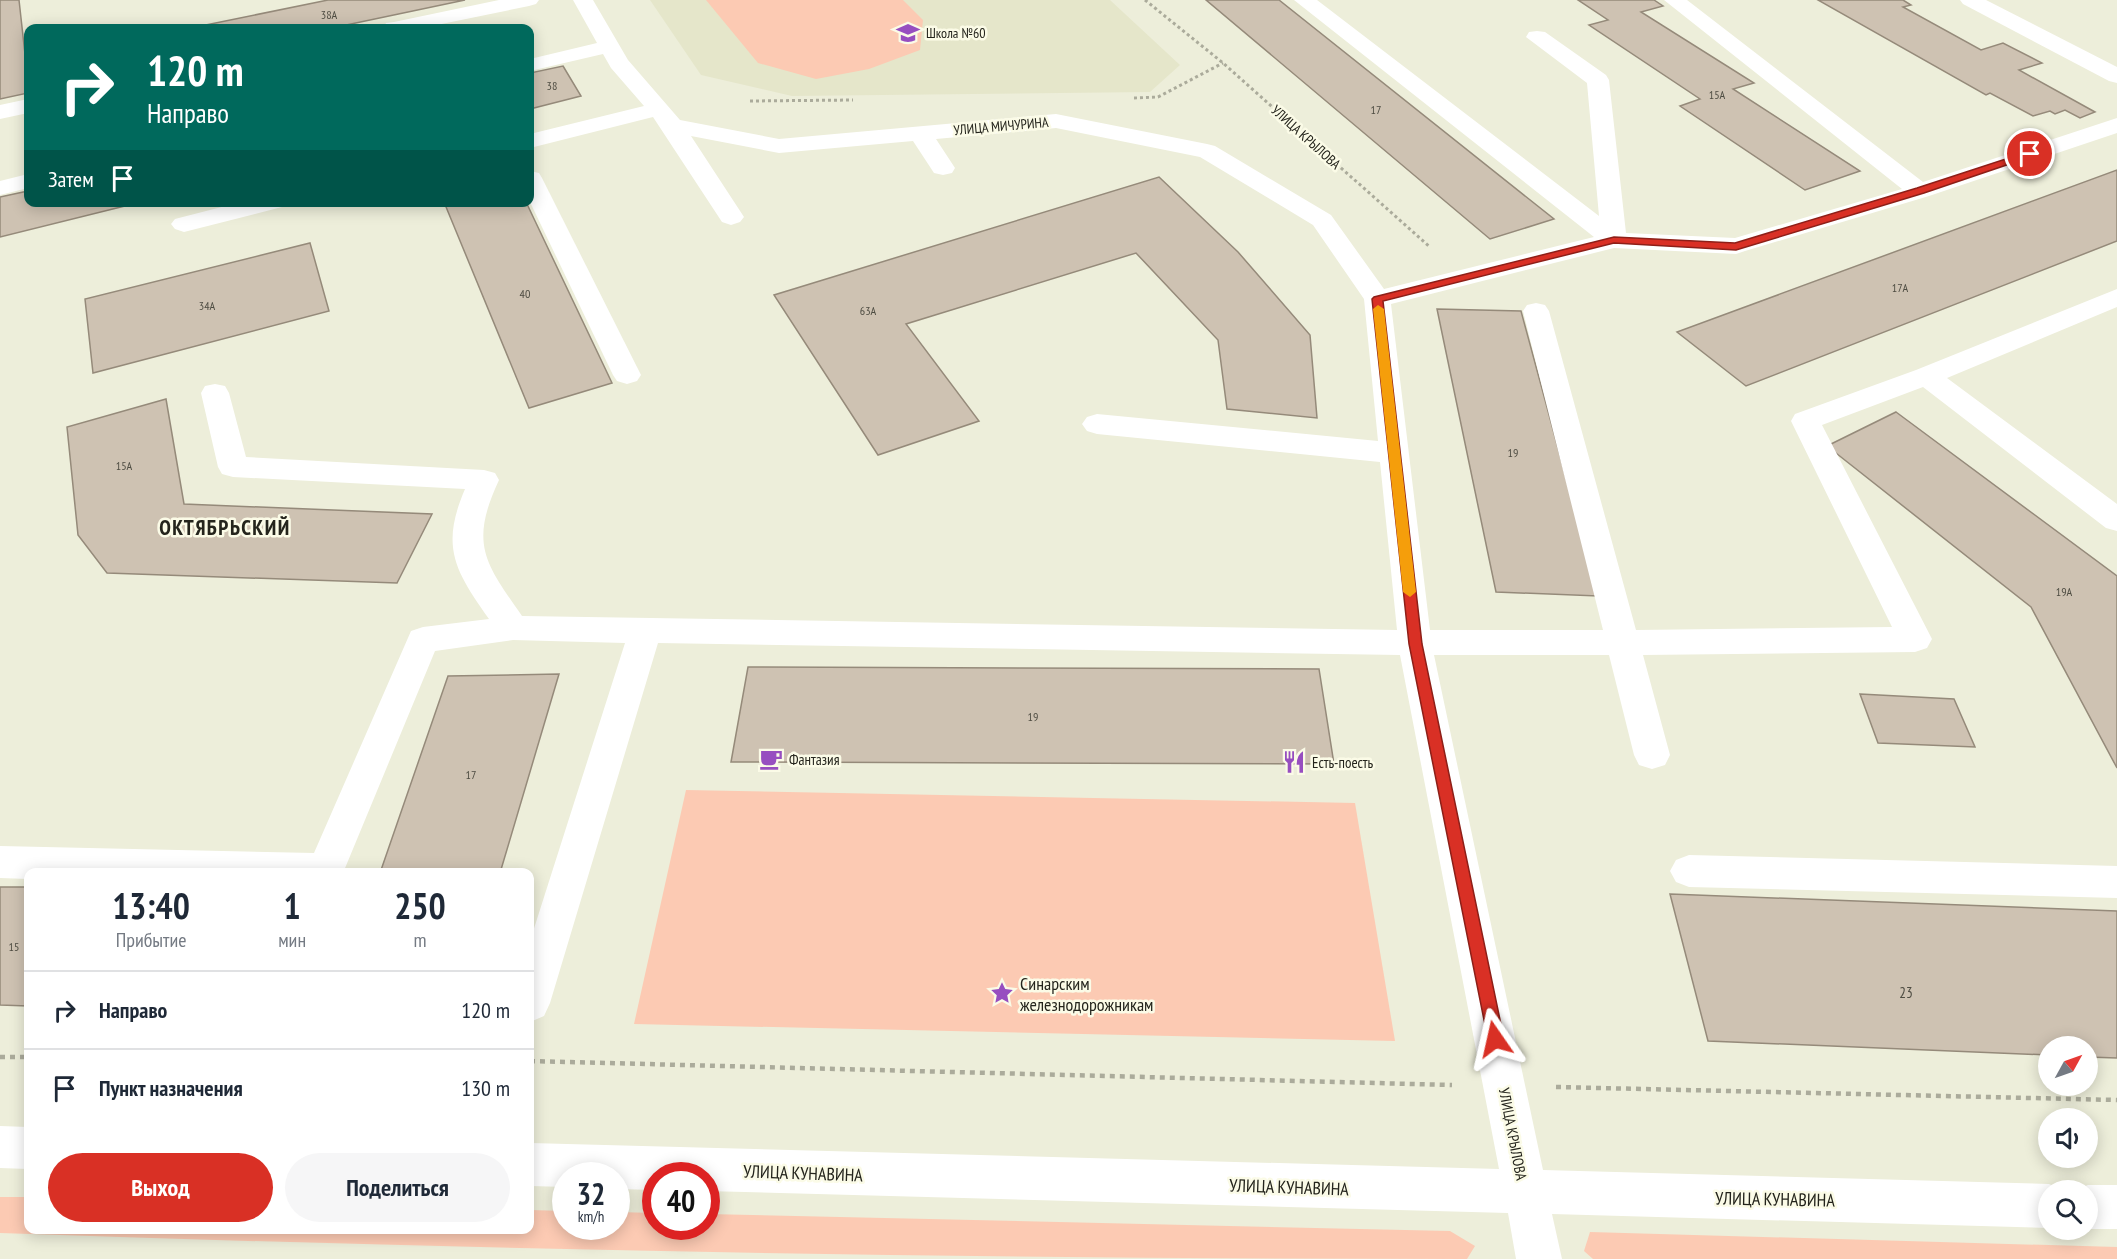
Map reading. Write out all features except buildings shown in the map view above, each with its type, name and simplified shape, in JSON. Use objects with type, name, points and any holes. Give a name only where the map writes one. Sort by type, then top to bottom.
[{"type":"street","points":[[413,24],[529,0]]},
{"type":"street","points":[[582,0],[619,63],[665,117],[731,217]]},
{"type":"street","points":[[1304,0],[1614,240]]},
{"type":"street","points":[[1674,0],[1920,190]]},
{"type":"street","points":[[1970,0],[2117,76]]},
{"type":"street","points":[[1536,37],[1598,80],[1614,240]]},
{"type":"street","points":[[534,64],[610,46]]},
{"type":"street","points":[[0,112],[24,107]]},
{"type":"street","points":[[534,140],[665,117]]},
{"type":"street","name":"УЛИЦА МИЧУРИНА","points":[[665,117],[779,146],[1056,121],[1207,151],[1322,220],[1377,299]]},
{"type":"street","points":[[1377,299],[1614,240],[1736,246],[1920,190],[2117,125]]},
{"type":"street","points":[[920,133],[943,168]]},
{"type":"street","points":[[0,188],[24,182]]},
{"type":"street","points":[[534,186],[627,375]]},
{"type":"street","points":[[184,224],[253,207]]},
{"type":"street","points":[[326,868],[423,640],[513,628],[1415,644],[1623,644],[1915,639],[1805,421],[1926,376],[2117,297]]},
{"type":"street","name":"УЛИЦА КРЫЛОВА","points":[[1377,299],[1415,644],[1539,1259]]},
{"type":"street","points":[[1536,311],[1652,755]]},
{"type":"street","points":[[1926,376],[2117,520]]},
{"type":"street","points":[[215,393],[233,467],[484,480],[474,500],[467,546],[481,580],[513,628]]},
{"type":"street","points":[[1097,424],[1395,453]]},
{"type":"street","points":[[534,990],[645,631]]},
{"type":"street","points":[[0,862],[279,868]]},
{"type":"street","points":[[1689,871],[2117,882]]},
{"type":"street","points":[[0,1147],[24,1148]]},
{"type":"street","name":"УЛИЦА КУНАВИНА","points":[[534,1165],[2038,1206]]},
{"type":"street","points":[[2098,1207],[2117,1207]]},
{"type":"path","name":"УЛИЦА КРЫЛОВА","points":[[1145,0],[1223,63],[1465,278]]},
{"type":"path","points":[[0,1057],[24,1057]]},
{"type":"path","points":[[534,1061],[2117,1100]]},
{"type":"shaded area","name":"Школа №60","points":[[650,0],[1110,0],[1180,65],[1150,92],[792,96],[701,75]]},
{"type":"shaded area","points":[[706,0],[903,0],[923,20],[920,50],[869,69],[816,79],[758,63]]},
{"type":"shaded area","points":[[686,790],[1355,803],[1395,1041],[634,1024]]},
{"type":"shaded area","points":[[0,1197],[24,1197],[24,1234],[0,1233]]},
{"type":"shaded area","points":[[534,1210],[552,1211],[552,1240],[630,1240],[630,1212],[642,1213],[642,1240],[720,1240],[720,1214],[1450,1231],[1475,1246],[1467,1259],[1100,1257],[550,1249],[33,1234],[534,1234]]},
{"type":"shaded area","points":[[1590,1232],[2117,1247],[2117,1259],[1593,1259],[1584,1251]]},
{"type":"slow traffic","points":[[1378,309],[1410,592]]},
{"type":"place","name":"Школа №60","points":[[908,33]]},
{"type":"place","name":"Фантазия","points":[[771,759]]},
{"type":"place","name":"Есть-поесть","points":[[1294,762]]},
{"type":"place","name":"Синарским железнодорожникам","points":[[1002,993]]},
{"type":"district","name":"ОКТЯБРЬСКИЙ","points":[[225,527]]},
{"type":"route","points":[[1495,1039],[1415,644],[1377,299],[1614,240],[1736,246],[2030,154]]}]
